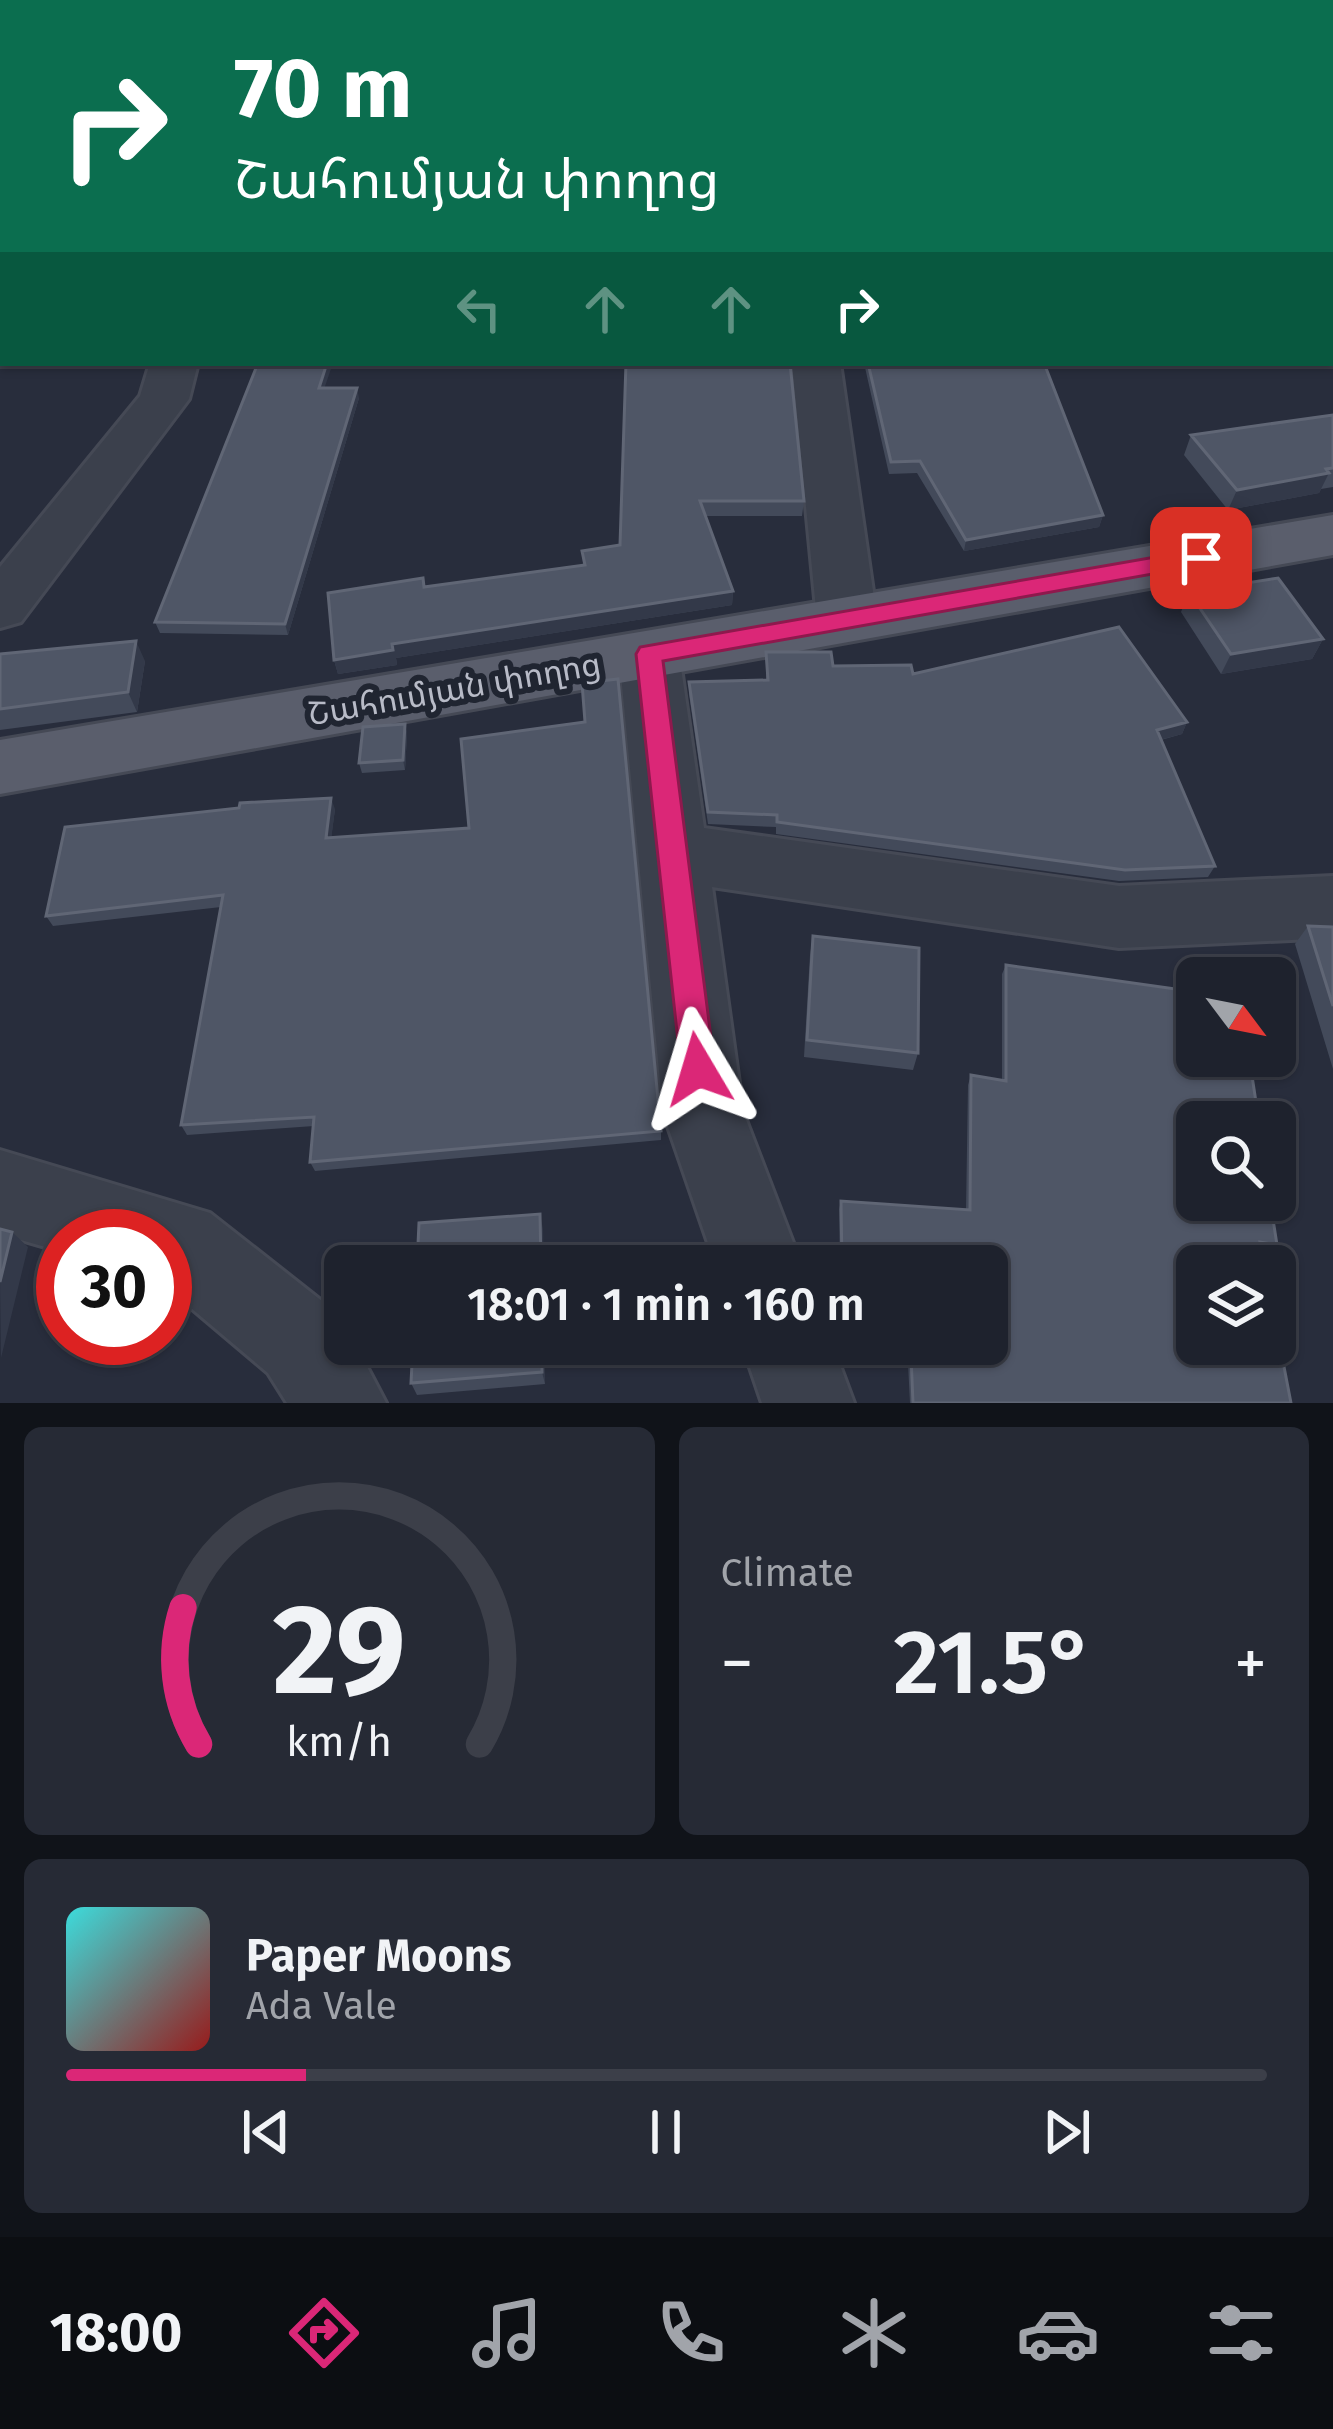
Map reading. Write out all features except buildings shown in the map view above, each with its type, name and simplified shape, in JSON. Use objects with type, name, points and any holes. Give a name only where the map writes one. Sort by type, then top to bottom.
[{"type":"main road","name":"Շահումյան փողոց","points":[[0,767],[1333,535]]},
{"type":"street","points":[[0,608],[164,399],[179,366]]},
{"type":"street","points":[[816,366],[847,619]]},
{"type":"street","points":[[649,654],[704,1112],[752,1245]]},
{"type":"street","points":[[673,852],[1119,916],[1333,907]]},
{"type":"street","points":[[0,1192],[60,1209]]},
{"type":"street","points":[[192,1253],[300,1341],[340,1403]]},
{"type":"street","points":[[794,1365],[808,1403]]},
{"type":"route","points":[[698,1069],[649,654],[1201,558]]}]
